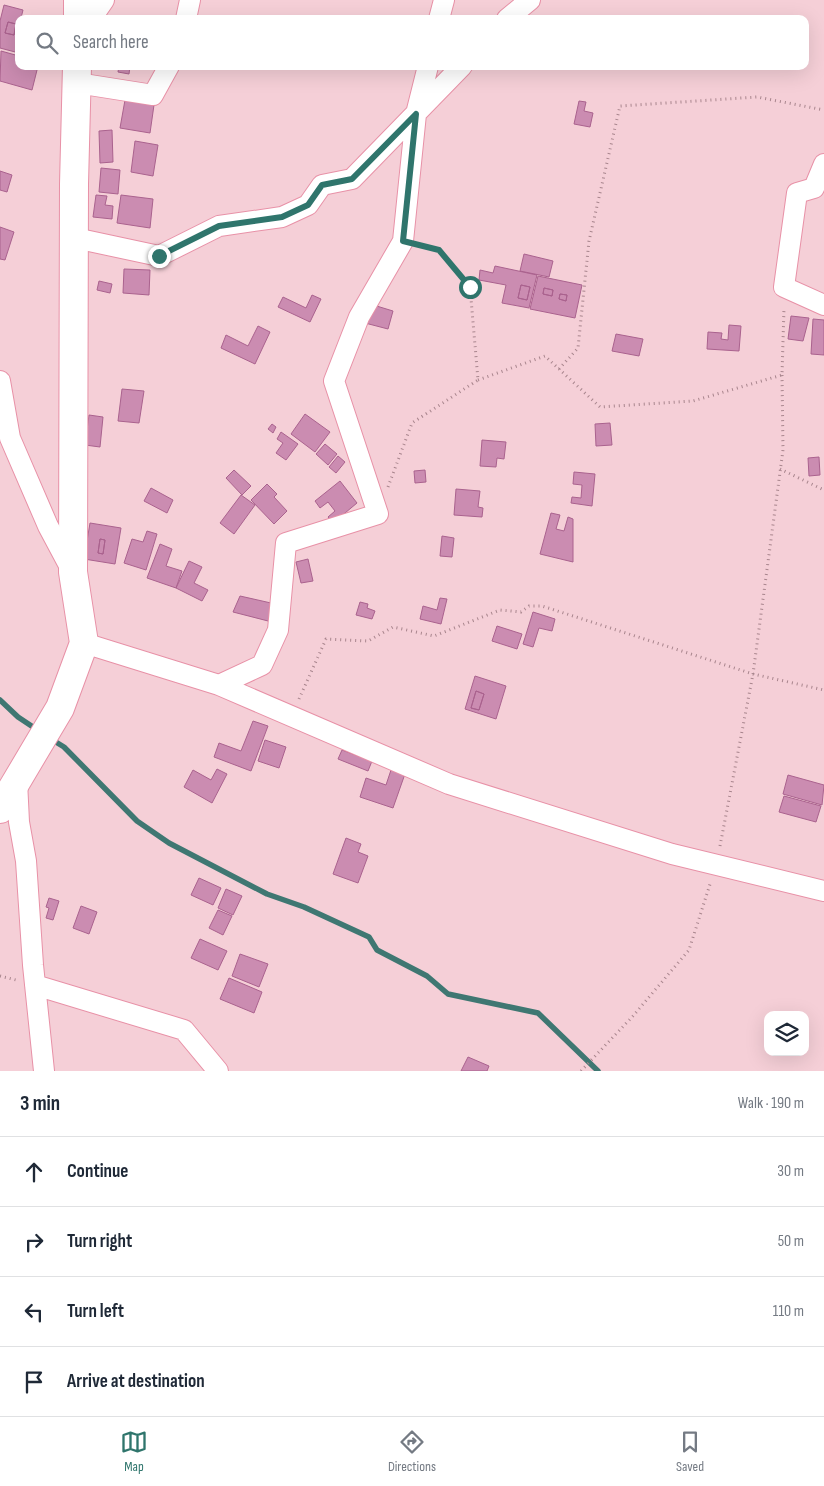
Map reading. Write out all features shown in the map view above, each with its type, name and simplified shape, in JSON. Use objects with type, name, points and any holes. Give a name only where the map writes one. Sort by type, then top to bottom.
[{"type":"street","points":[[78,0],[78,15]]},
{"type":"street","points":[[94,15],[104,0]]},
{"type":"street","points":[[187,15],[190,0]]},
{"type":"street","points":[[440,15],[444,0]]},
{"type":"street","points":[[513,15],[530,0]]},
{"type":"street","points":[[0,809],[60,708],[84,643],[73,572],[77,75],[153,95],[167,70]]},
{"type":"street","points":[[219,685],[262,665],[278,630],[286,543],[378,514],[334,381],[359,318],[403,241],[416,114],[427,70]]},
{"type":"street","points":[[75,238],[159,256],[219,226],[282,217],[308,205],[322,185],[352,179],[458,70]]},
{"type":"street","points":[[824,164],[814,188],[797,193],[784,287],[824,305]]},
{"type":"street","points":[[0,381],[10,438],[48,526],[73,572]]},
{"type":"street","points":[[84,643],[219,685],[449,784],[672,854],[824,891]]},
{"type":"street","points":[[17,781],[19,822],[26,861],[35,984],[44,1071]]},
{"type":"street","points":[[35,984],[184,1030],[218,1071]]},
{"type":"path","points":[[559,369],[578,348],[589,241],[620,106],[757,96],[824,110]]},
{"type":"path","points":[[403,241],[439,250],[470,287],[478,380]]},
{"type":"path","points":[[581,1071],[633,1016],[689,950],[717,865],[753,674],[783,450],[784,287]]},
{"type":"path","points":[[378,514],[412,423],[478,380],[545,356],[600,407],[693,401],[782,374]]},
{"type":"path","points":[[780,469],[824,490]]},
{"type":"path","points":[[292,716],[326,639],[368,642],[393,627],[434,636],[500,610],[521,612],[529,606],[542,606],[753,674],[824,690]]},
{"type":"building","points":[[4,5],[23,10],[22,15],[15,15],[15,24],[8,22],[5,33],[14,35],[15,30],[15,52],[0,48],[0,21]]},
{"type":"building","points":[[8,22],[15,24],[14,35],[5,33]]},
{"type":"building","points":[[1,51],[15,55],[15,70],[37,70],[32,90],[0,81]]},
{"type":"building","points":[[118,70],[130,70],[129,74],[118,72]]},
{"type":"building","points":[[125,100],[154,105],[150,133],[120,128]]},
{"type":"building","points":[[579,101],[586,102],[584,111],[593,113],[590,127],[574,124]]},
{"type":"building","points":[[112,130],[113,162],[100,163],[99,131]]},
{"type":"building","points":[[135,141],[158,145],[153,176],[131,172]]},
{"type":"building","points":[[101,168],[120,170],[118,194],[99,192]]},
{"type":"building","points":[[0,171],[12,175],[7,192],[0,190]]},
{"type":"building","points":[[96,195],[107,196],[105,205],[113,206],[112,219],[93,217]]},
{"type":"building","points":[[121,195],[153,199],[150,228],[117,223]]},
{"type":"building","points":[[0,227],[14,232],[5,260],[0,259]]},
{"type":"building","points":[[524,254],[553,261],[549,277],[520,271]]},
{"type":"building","points":[[495,266],[537,275],[529,308],[502,303],[506,285],[479,280],[480,270],[493,273]],"holes":[[[521,285],[530,287],[527,300],[518,298]]]},
{"type":"building","points":[[124,269],[150,270],[149,295],[123,293]]},
{"type":"building","points":[[538,276],[582,285],[575,318],[530,309]],"holes":[[[544,288],[553,290],[552,296],[543,294]],[[560,294],[567,295],[566,301],[559,299]]]},
{"type":"building","points":[[99,281],[112,284],[110,293],[97,290]]},
{"type":"building","points":[[521,285],[530,287],[527,300],[518,298]]},
{"type":"building","points":[[544,288],[553,290],[552,296],[543,294]]},
{"type":"building","points":[[560,294],[567,295],[566,301],[559,299]]},
{"type":"building","points":[[312,295],[321,299],[310,322],[278,307],[283,297],[306,308]]},
{"type":"building","points":[[370,304],[393,311],[388,329],[365,323]]},
{"type":"building","points":[[791,316],[809,318],[803,341],[788,339]]},
{"type":"building","points":[[813,319],[824,320],[824,355],[811,354]]},
{"type":"building","points":[[729,325],[741,326],[739,351],[707,349],[708,332],[722,333],[721,339],[728,340]]},
{"type":"building","points":[[258,326],[270,332],[255,364],[221,348],[226,335],[248,346]]},
{"type":"building","points":[[616,334],[643,339],[639,356],[612,351]]},
{"type":"building","points":[[122,389],[144,391],[139,423],[118,421]]},
{"type":"building","points":[[305,414],[330,432],[315,452],[291,434]]},
{"type":"building","points":[[89,415],[103,417],[100,447],[85,445]]},
{"type":"building","points":[[610,423],[612,445],[596,446],[595,424]]},
{"type":"building","points":[[272,424],[276,427],[273,433],[268,429]]},
{"type":"building","points":[[281,432],[298,444],[286,460],[276,453],[283,443],[277,439]]},
{"type":"building","points":[[482,440],[506,442],[504,459],[497,458],[496,467],[480,466]]},
{"type":"building","points":[[325,444],[337,454],[328,465],[316,454]]},
{"type":"building","points":[[338,456],[345,462],[336,473],[329,467]]},
{"type":"building","points":[[819,457],[820,475],[809,476],[808,458]]},
{"type":"building","points":[[234,470],[251,486],[242,495],[226,478]]},
{"type":"building","points":[[425,470],[426,482],[415,483],[414,471]]},
{"type":"building","points":[[574,472],[595,474],[592,506],[571,503],[572,497],[581,498],[582,485],[573,484]]},
{"type":"building","points":[[340,481],[357,503],[333,523],[328,517],[335,511],[328,502],[320,508],[315,501]]},
{"type":"building","points":[[267,484],[277,494],[274,497],[287,511],[274,524],[251,500]]},
{"type":"building","points":[[151,488],[173,500],[167,513],[144,501]]},
{"type":"building","points":[[456,489],[480,491],[478,507],[483,508],[482,517],[454,515]]},
{"type":"building","points":[[241,495],[255,505],[234,534],[220,523]]},
{"type":"building","points":[[551,513],[560,515],[556,529],[564,531],[568,517],[573,519],[573,562],[540,554]]},
{"type":"building","points":[[90,523],[121,528],[115,564],[84,559]],"holes":[[[100,539],[105,540],[103,554],[98,553]]]},
{"type":"building","points":[[147,531],[157,534],[146,570],[124,563],[132,539],[143,542]]},
{"type":"building","points":[[442,536],[454,538],[452,557],[440,556]]},
{"type":"building","points":[[100,539],[105,540],[103,554],[98,553]]},
{"type":"building","points":[[160,544],[172,549],[166,566],[182,571],[176,588],[147,578]]},
{"type":"building","points":[[308,559],[313,581],[301,583],[296,562]]},
{"type":"building","points":[[189,561],[202,567],[194,583],[208,590],[202,601],[176,588]]},
{"type":"building","points":[[240,596],[271,603],[272,622],[233,612]]},
{"type":"building","points":[[440,598],[447,599],[441,624],[420,619],[423,606],[437,610]]},
{"type":"building","points":[[360,602],[368,604],[367,608],[375,611],[372,619],[356,615]]},
{"type":"building","points":[[533,612],[555,619],[552,631],[539,628],[533,647],[523,644]]},
{"type":"building","points":[[497,626],[522,634],[517,649],[492,641]]},
{"type":"building","points":[[475,676],[506,686],[496,719],[465,709]],"holes":[[[476,691],[484,694],[479,710],[471,708]]]},
{"type":"building","points":[[476,691],[484,694],[479,710],[471,708]]},
{"type":"building","points":[[253,721],[268,726],[251,771],[214,757],[219,743],[241,751]]},
{"type":"building","points":[[265,740],[286,747],[279,768],[258,761]]},
{"type":"building","points":[[342,750],[372,761],[368,771],[338,759]]},
{"type":"building","points":[[392,767],[406,771],[393,808],[360,797],[366,778],[386,785]]},
{"type":"building","points":[[217,769],[227,774],[212,803],[184,787],[193,770],[211,780]]},
{"type":"building","points":[[788,775],[824,785],[822,805],[783,794]]},
{"type":"building","points":[[784,796],[821,806],[816,822],[779,812]]},
{"type":"building","points":[[346,838],[361,844],[358,852],[368,856],[358,883],[333,874]]},
{"type":"building","points":[[199,878],[221,888],[213,905],[191,895]]},
{"type":"building","points":[[226,889],[242,896],[233,915],[218,908]]},
{"type":"building","points":[[49,898],[59,901],[53,920],[46,918],[49,908],[46,907]]},
{"type":"building","points":[[81,906],[97,912],[89,934],[73,928]]},
{"type":"building","points":[[218,910],[232,916],[223,935],[209,928]]},
{"type":"building","points":[[200,939],[227,951],[218,970],[191,958]]},
{"type":"building","points":[[240,954],[268,964],[259,987],[232,976]]},
{"type":"building","points":[[229,978],[262,992],[254,1013],[220,999]]},
{"type":"building","points":[[468,1057],[489,1066],[487,1071],[461,1071]]},
{"type":"waterway","points":[[0,700],[18,717],[39,731]]},
{"type":"waterway","points":[[51,739],[64,747],[137,821],[169,843],[267,894],[304,907],[369,937],[377,950],[427,976],[448,994],[538,1013],[598,1071]]},
{"type":"route","points":[[159,256],[219,226],[282,217],[308,205],[322,185],[352,179],[416,114],[403,241],[439,250],[470,287]]}]
